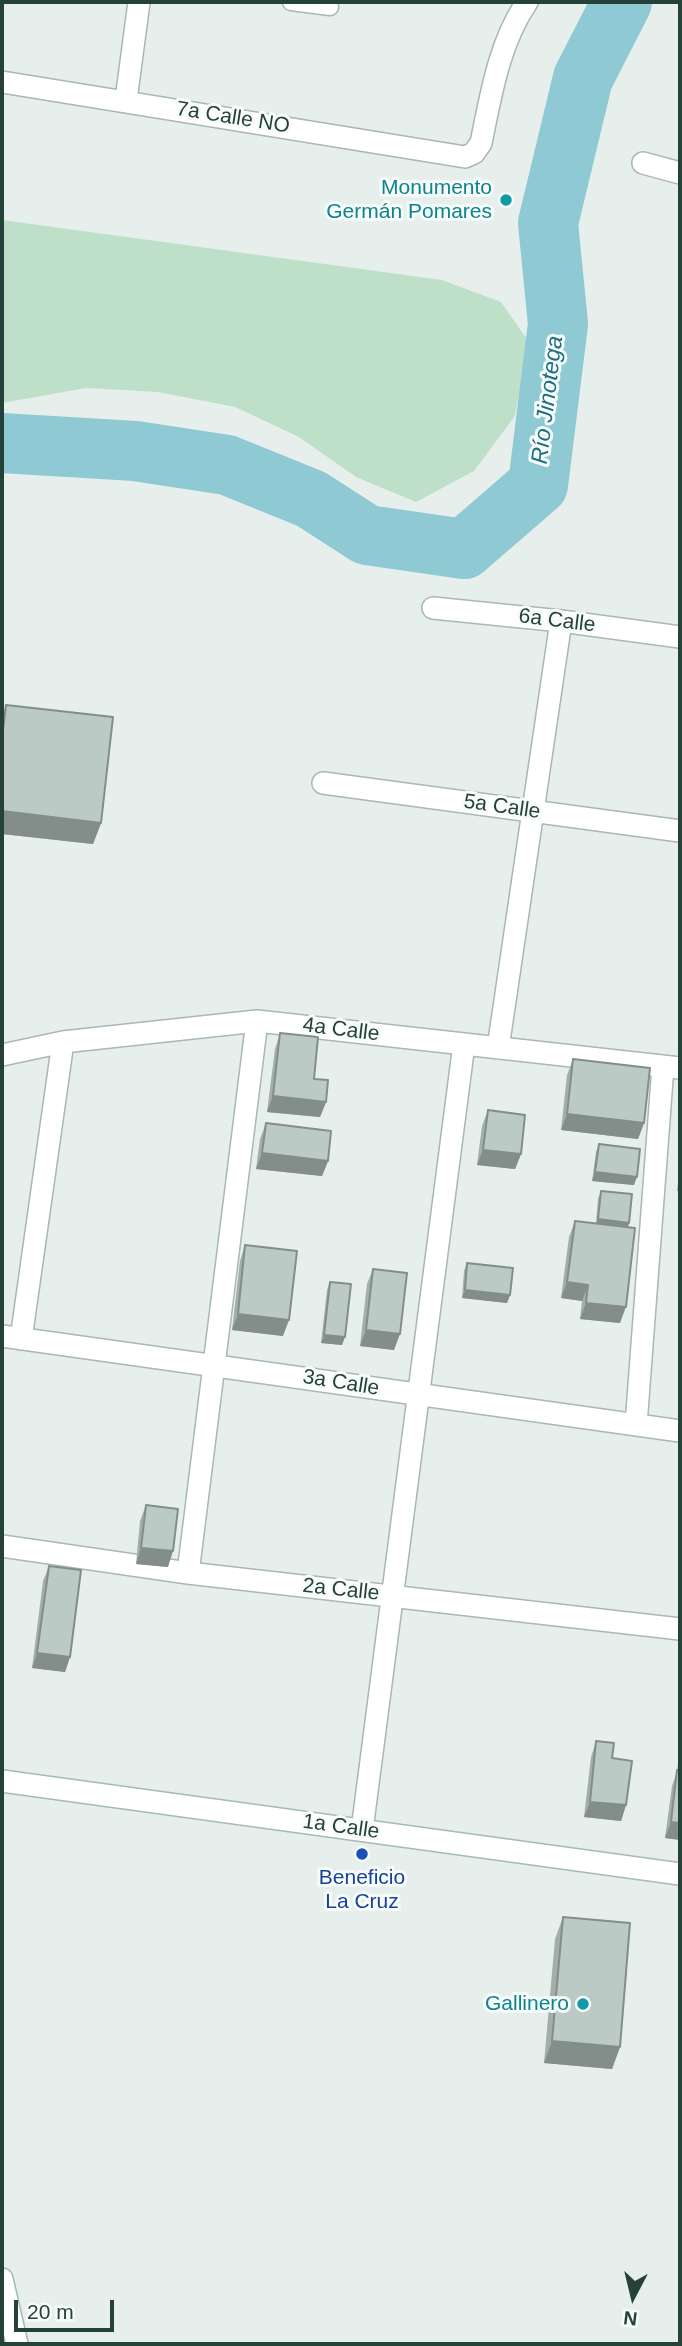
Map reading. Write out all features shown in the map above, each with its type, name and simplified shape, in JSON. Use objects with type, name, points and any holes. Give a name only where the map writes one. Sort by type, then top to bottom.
[{"type":"street","points":[[125,100],[139,2]]},
{"type":"street","name":"7a Calle NO","points":[[2,82],[465,157],[474,153],[481,143],[505,44],[515,20],[527,2]]},
{"type":"street","points":[[643,163],[680,173]]},
{"type":"street","name":"6a Calle","points":[[433,608],[680,637]]},
{"type":"street","points":[[498,1048],[561,621]]},
{"type":"street","name":"5a Calle","points":[[323,783],[680,831]]},
{"type":"street","points":[[188,1573],[257,1021]]},
{"type":"street","name":"4a Calle","points":[[2,1055],[63,1042],[257,1021],[672,1067]]},
{"type":"street","points":[[11,1337],[63,1042]]},
{"type":"street","points":[[362,1830],[464,1045]]},
{"type":"street","points":[[636,1425],[672,1067]]},
{"type":"street","name":"3a Calle","points":[[11,1337],[680,1430]]},
{"type":"street","name":"2a Calle","points":[[2,1546],[188,1573],[680,1629]]},
{"type":"street","name":"1a Calle","points":[[2,1781],[680,1874]]},
{"type":"street","points":[[2,2279],[17,2344]]},
{"type":"lane","points":[[291,2],[330,8]]},
{"type":"green space","points":[[2,220],[442,280],[501,302],[529,342],[515,416],[474,471],[416,502],[356,477],[299,437],[235,407],[158,392],[86,388],[2,403]]},
{"type":"building","points":[[6,705],[113,717],[101,823],[2,811],[2,739]]},
{"type":"building","points":[[280,1033],[318,1037],[314,1079],[328,1080],[326,1102],[273,1096]]},
{"type":"building","points":[[573,1059],[650,1068],[644,1123],[567,1114]]},
{"type":"building","points":[[488,1110],[525,1115],[521,1154],[483,1150]]},
{"type":"building","points":[[266,1123],[331,1131],[328,1161],[262,1153]]},
{"type":"building","points":[[599,1144],[640,1149],[637,1177],[595,1172]]},
{"type":"building","points":[[601,1191],[632,1194],[629,1223],[598,1219]]},
{"type":"building","points":[[575,1221],[635,1228],[626,1307],[586,1303],[588,1285],[567,1282]]},
{"type":"building","points":[[245,1245],[297,1251],[289,1320],[238,1314]]},
{"type":"building","points":[[467,1263],[513,1268],[510,1295],[465,1290]]},
{"type":"building","points":[[373,1269],[407,1273],[400,1334],[366,1330]]},
{"type":"building","points":[[330,1282],[351,1284],[345,1337],[324,1335]]},
{"type":"building","points":[[146,1505],[178,1509],[173,1551],[141,1548]]},
{"type":"building","points":[[49,1566],[81,1570],[70,1657],[37,1653]]},
{"type":"building","points":[[596,1741],[614,1743],[612,1758],[632,1761],[626,1805],[590,1802]]},
{"type":"building","points":[[677,1770],[680,1770],[680,1823],[671,1822]]},
{"type":"building","name":"Gallinero","points":[[563,1917],[630,1923],[620,2047],[552,2041]]},
{"type":"waterway","name":"Río Jinotega","points":[[2,443],[135,451],[227,465],[311,499],[367,535],[464,549],[538,485],[558,324],[548,223],[583,78],[622,2]]},
{"type":"place","name":"Monumento Germán Pomares","points":[[506,200]]},
{"type":"place","name":"Beneficio La Cruz","points":[[362,1854]]},
{"type":"place","name":"Gallinero","points":[[583,2004]]}]
